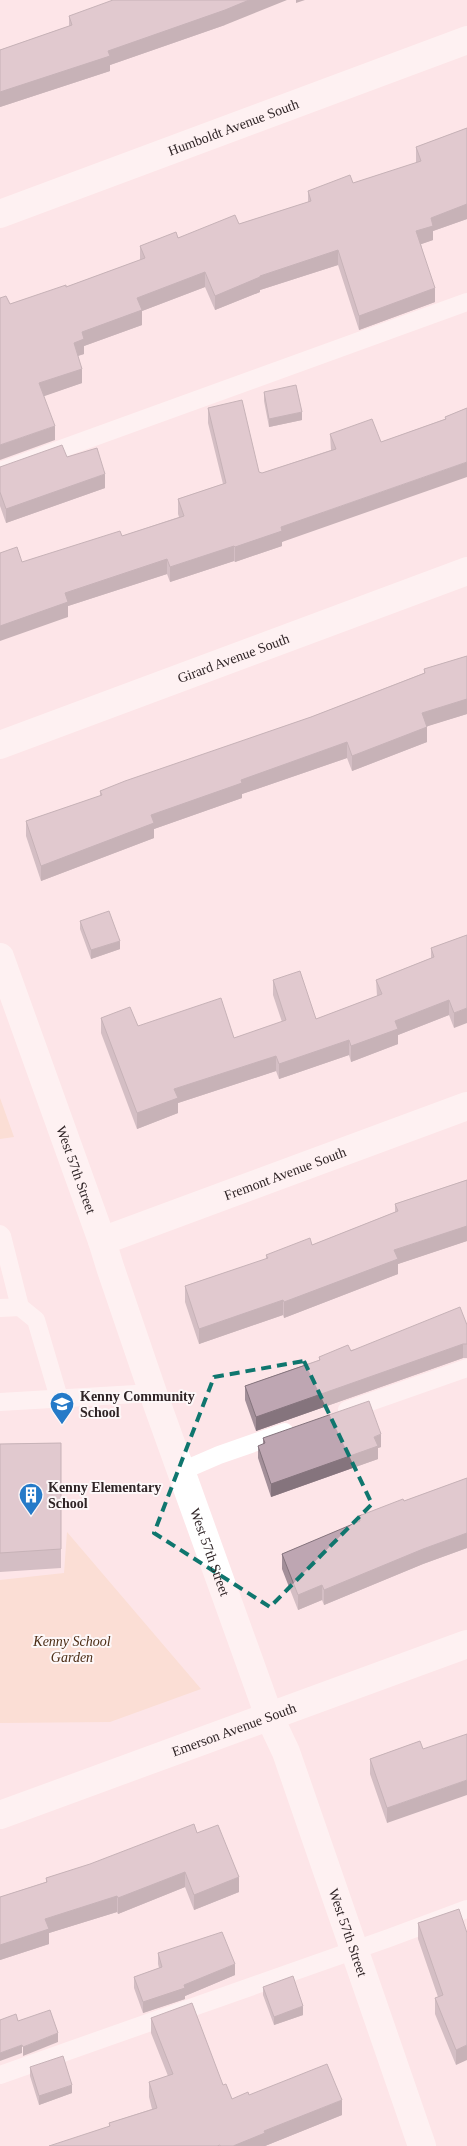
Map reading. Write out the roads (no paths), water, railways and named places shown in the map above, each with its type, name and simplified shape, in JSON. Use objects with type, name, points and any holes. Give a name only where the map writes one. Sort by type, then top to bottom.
[{"type":"street","name":"Humboldt Avenue South","points":[[0,214],[467,40]]},
{"type":"street","name":"Girard Avenue South","points":[[0,746],[467,572]]},
{"type":"street","name":"West 57th Street","points":[[0,957],[269,1716],[286,1752],[422,2146]]},
{"type":"street","name":"Fremont Avenue South","points":[[102,1241],[467,1106]]},
{"type":"street","name":"Emerson Avenue South","points":[[0,1814],[467,1644]]},
{"type":"lane","points":[[0,471],[467,302]]},
{"type":"lane","points":[[0,1234],[20,1307],[36,1320],[60,1398]]},
{"type":"lane","points":[[0,1308],[20,1307]]},
{"type":"lane","points":[[329,1417],[467,1368]]},
{"type":"lane","points":[[0,1402],[153,1393]]},
{"type":"lane","points":[[182,1471],[302,1426]]},
{"type":"lane","points":[[0,2075],[467,1909]]},
{"type":"place","name":"Kenny Community School","points":[[62,1425]]},
{"type":"place","name":"Kenny Elementary School","points":[[31,1516]]},
{"type":"park label","name":"Kenny School Garden","points":[[72,1649]]}]
